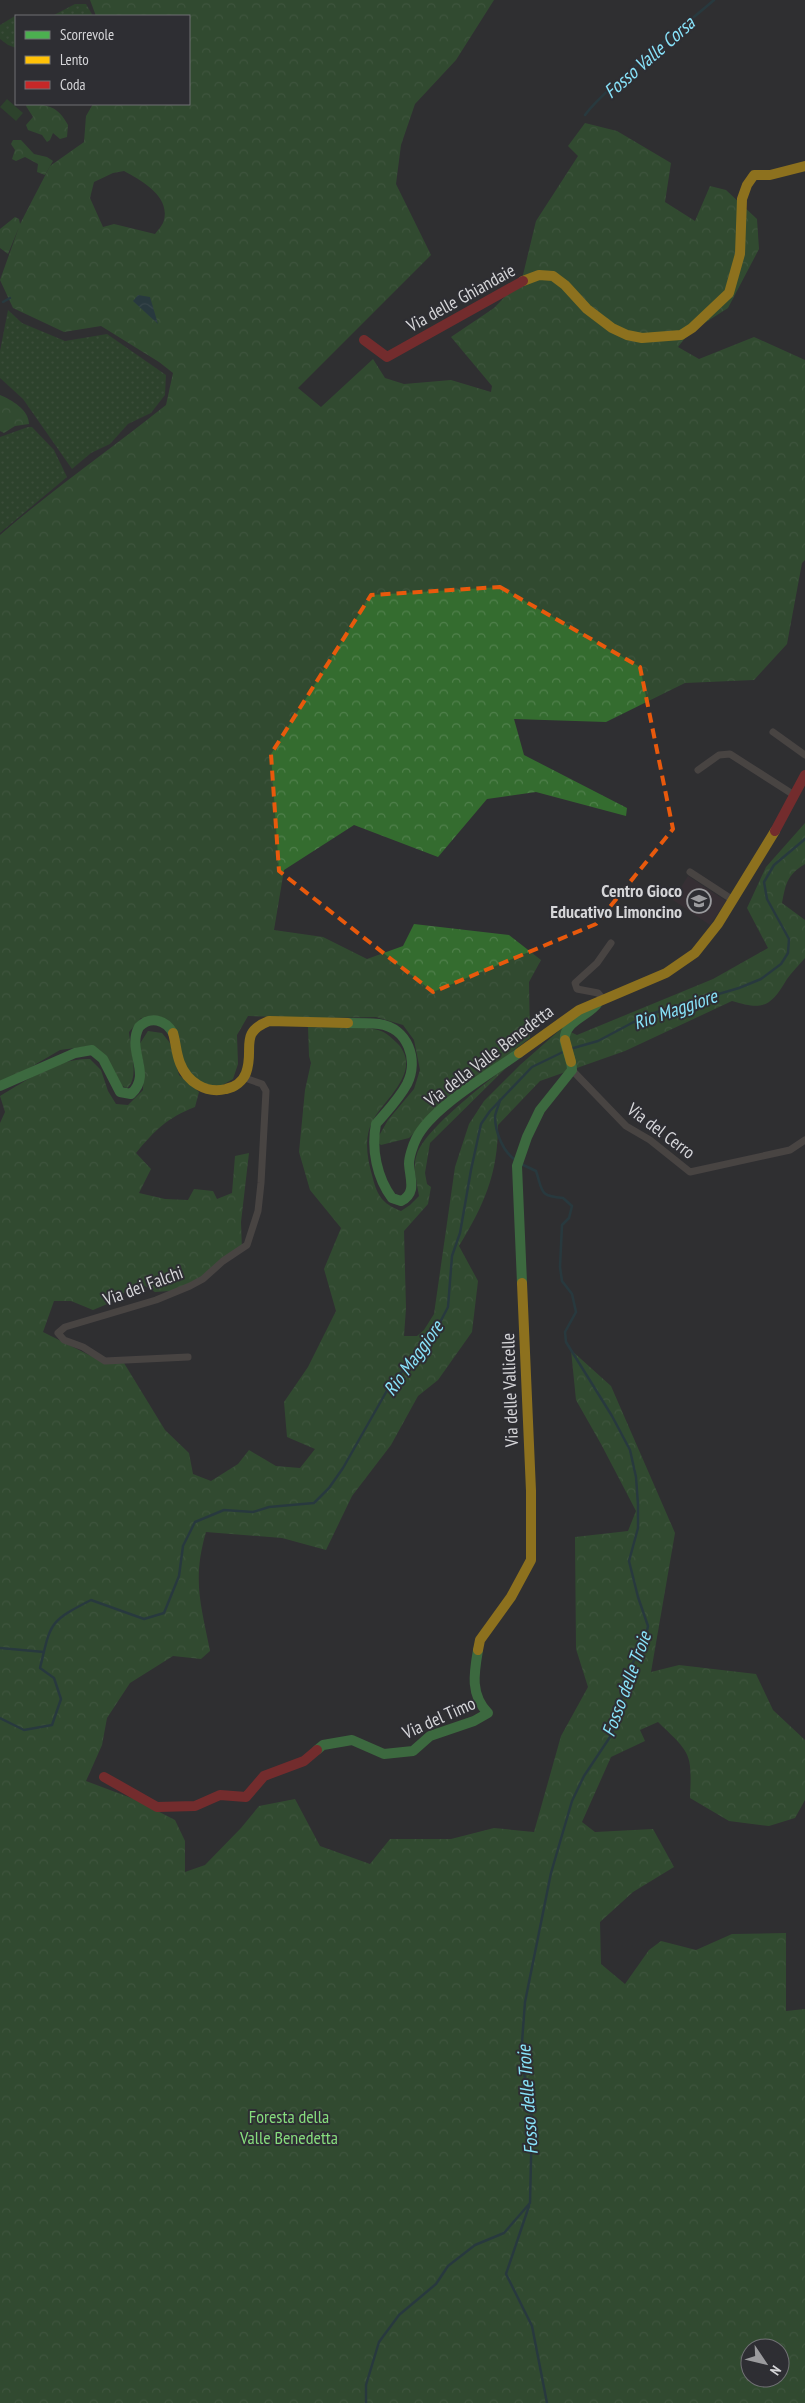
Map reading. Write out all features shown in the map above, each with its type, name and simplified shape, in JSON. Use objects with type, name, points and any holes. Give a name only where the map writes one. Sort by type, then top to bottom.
[{"type":"street","name":"Via delle Ghiandaie","points":[[364,340],[388,357],[513,285],[540,275],[553,276],[565,284],[587,309],[612,328],[627,335],[642,338],[681,335],[692,328],[728,294],[740,254],[742,199],[747,185],[754,175],[770,176],[805,166]]},
{"type":"street","points":[[773,732],[805,756]]},
{"type":"street","points":[[698,770],[719,755],[730,754],[794,795]]},
{"type":"street","name":"Via della Valle Benedetta","points":[[245,1078],[248,1070],[248,1035],[260,1022],[269,1020],[373,1023],[390,1027],[397,1031],[407,1042],[411,1051],[412,1069],[405,1086],[376,1124],[373,1140],[388,1194],[396,1201],[401,1201],[411,1193],[413,1187],[409,1162],[411,1150],[425,1126],[451,1102],[569,1016],[680,965],[703,944],[767,846],[805,775]]},
{"type":"street","points":[[690,872],[733,900]]},
{"type":"street","points":[[572,1066],[565,1040],[568,1028],[578,1019],[593,1011],[601,1000],[598,993],[577,989],[575,983],[597,963],[611,943]]},
{"type":"street","points":[[0,1086],[75,1053],[92,1050],[106,1060],[113,1082],[120,1092],[131,1094],[139,1087],[141,1082],[136,1033],[142,1023],[158,1020],[171,1029],[184,1072],[205,1090],[212,1092],[230,1088],[245,1078]]},
{"type":"street","name":"Via del Cerro","points":[[572,1066],[626,1126],[650,1140],[690,1172],[790,1150],[805,1140]]},
{"type":"street","name":"Via delle Vallicelle","points":[[488,1713],[480,1705],[473,1681],[480,1640],[511,1597],[531,1560],[531,1491],[517,1166],[521,1150],[535,1118],[552,1091],[566,1079],[572,1066]]},
{"type":"street","name":"Via dei Falchi","points":[[188,1358],[105,1361],[83,1347],[64,1340],[58,1333],[65,1327],[156,1300],[190,1286],[203,1279],[223,1261],[246,1245],[258,1211],[262,1183],[266,1091],[262,1084],[245,1078]]},
{"type":"street","name":"Via del Timo","points":[[104,1777],[158,1807],[194,1806],[220,1795],[246,1797],[264,1776],[304,1761],[322,1746],[352,1740],[384,1754],[413,1751],[430,1736],[474,1721],[488,1713]]},
{"type":"highlighted area","points":[[500,587],[640,667],[673,829],[596,924],[433,992],[279,871],[271,754],[371,595]]},
{"type":"shaded area","name":"Centro Gioco Educativo Limoncino","points":[[688,876],[726,901],[710,925],[673,900]]},
{"type":"green space","points":[[90,0],[494,0],[456,60],[415,104],[401,145],[396,184],[431,255],[298,388],[321,407],[373,359],[385,378],[404,384],[451,380],[491,392],[492,386],[451,337],[494,308],[522,279],[536,221],[578,156],[568,146],[585,123],[617,131],[671,163],[665,202],[695,221],[710,186],[726,190],[757,219],[759,249],[728,308],[689,333],[678,347],[699,359],[754,337],[805,360],[805,560],[802,563],[787,644],[754,680],[685,683],[606,722],[514,719],[524,755],[627,808],[626,816],[536,792],[487,799],[438,857],[354,825],[284,870],[274,930],[323,937],[367,959],[403,946],[414,924],[509,935],[541,960],[529,982],[530,1038],[442,1105],[409,1138],[381,1145],[376,1141],[388,1120],[414,1089],[420,1070],[414,1040],[403,1025],[376,1017],[248,1016],[237,1035],[238,1064],[233,1079],[219,1087],[196,1082],[183,1065],[175,1031],[141,1018],[129,1032],[134,1070],[131,1083],[127,1088],[116,1083],[89,1046],[60,1050],[19,1074],[0,1082],[0,535],[166,405],[173,373],[159,362],[101,326],[64,332],[13,308],[0,280],[19,227],[8,254],[0,248],[0,229],[15,217],[19,219],[20,224],[50,166],[84,142],[86,116],[92,105],[190,105],[190,15],[96,15]],"holes":[[[124,171],[146,185],[159,197],[165,211],[162,226],[155,234],[114,224],[103,227],[90,198],[94,182],[113,173]]]},
{"type":"green space","points":[[75,4],[86,4],[92,15],[54,15]]},
{"type":"green space","points":[[15,16],[15,48],[0,39],[0,25]]},
{"type":"green space","points":[[7,99],[23,113],[16,121],[0,107]]},
{"type":"green space","points":[[40,105],[56,110],[68,125],[67,137],[60,139],[53,133],[47,142],[42,135],[28,130],[26,125],[33,117],[26,106]]},
{"type":"green space","points":[[13,140],[21,140],[34,154],[47,157],[53,161],[45,175],[37,172],[38,164],[25,157],[16,161],[12,159],[15,150],[11,144]]},
{"type":"green space","points":[[8,310],[22,323],[65,341],[107,334],[166,375],[165,395],[151,413],[128,424],[110,444],[91,453],[72,469],[23,399],[0,378],[0,351]]},
{"type":"green space","points":[[0,395],[23,410],[29,424],[15,426],[4,433],[0,431]]},
{"type":"green space","points":[[32,427],[54,450],[67,477],[0,533],[0,437]]},
{"type":"green space","name":"Foresta della Valle Benedetta","points":[[805,823],[805,864],[794,872],[788,880],[782,903],[805,920],[805,958],[776,995],[766,1004],[752,1006],[732,1001],[625,1051],[540,1081],[498,1125],[495,1159],[488,1188],[476,1217],[459,1246],[478,1281],[472,1332],[438,1380],[418,1396],[391,1445],[352,1496],[326,1550],[282,1538],[206,1532],[199,1564],[199,1592],[210,1651],[201,1659],[173,1656],[130,1683],[107,1718],[102,1745],[86,1781],[134,1799],[175,1820],[185,1841],[185,1872],[205,1865],[241,1828],[259,1806],[295,1799],[320,1846],[370,1864],[390,1839],[451,1839],[494,1828],[534,1832],[561,1736],[588,1687],[576,1649],[575,1537],[628,1531],[636,1511],[576,1400],[571,1350],[611,1386],[675,1533],[651,1672],[679,1665],[756,1674],[773,1710],[805,1740],[805,1800],[795,1818],[769,1826],[729,1821],[690,1798],[690,1771],[687,1755],[677,1741],[658,1722],[640,1730],[645,1741],[611,1757],[582,1822],[595,1832],[653,1829],[674,1867],[633,1892],[600,1922],[601,1964],[625,1984],[649,1950],[661,1941],[696,1950],[732,1934],[786,1933],[786,2011],[805,2009],[805,2403],[0,2403],[0,1123],[5,1112],[0,1096],[55,1066],[66,1062],[90,1059],[101,1070],[108,1091],[116,1104],[128,1105],[143,1090],[144,1065],[139,1045],[148,1031],[162,1033],[170,1043],[179,1075],[199,1092],[195,1107],[162,1125],[136,1153],[151,1169],[139,1193],[165,1199],[188,1200],[194,1189],[213,1191],[217,1199],[232,1193],[235,1156],[249,1153],[241,1222],[242,1251],[184,1290],[155,1292],[138,1282],[112,1302],[93,1310],[71,1301],[54,1301],[43,1332],[101,1361],[124,1363],[165,1430],[189,1453],[193,1474],[211,1481],[238,1464],[249,1450],[276,1466],[300,1468],[315,1449],[287,1437],[284,1402],[308,1367],[336,1311],[324,1269],[341,1228],[310,1190],[299,1152],[305,1090],[311,1063],[308,1027],[353,1027],[378,1030],[394,1040],[405,1055],[406,1066],[403,1076],[372,1122],[367,1141],[369,1162],[378,1193],[389,1205],[401,1211],[419,1196],[415,1164],[417,1154],[423,1143],[458,1106],[510,1064],[430,1143],[425,1173],[427,1184],[431,1187],[428,1204],[404,1231],[406,1308],[404,1336],[417,1336],[424,1330],[434,1314],[455,1167],[469,1124],[484,1101],[520,1065],[562,1028],[577,1035],[713,979],[768,948],[747,908],[766,867]]},
{"type":"water","points":[[138,295],[150,297],[158,324],[133,301]]},
{"type":"waterway","name":"Fosso Valle Corsa","points":[[585,115],[598,100],[634,67],[714,0]]},
{"type":"waterway","points":[[3,302],[10,298]]},
{"type":"waterway","name":"Rio Maggiore","points":[[570,1049],[598,1041],[647,1015],[739,988],[761,979],[781,964],[788,953],[789,939],[767,899],[764,882],[774,865],[805,839]]},
{"type":"waterway","name":"Rio Maggiore","points":[[0,1718],[24,1730],[52,1725],[61,1699],[54,1678],[40,1668],[50,1633],[59,1619],[66,1614],[91,1600],[144,1619],[164,1613],[179,1576],[183,1546],[195,1522],[224,1510],[253,1512],[269,1507],[314,1503],[329,1488],[343,1468],[389,1387],[435,1332],[448,1307],[452,1256],[460,1233],[481,1124],[490,1111],[532,1067],[565,1051]]},
{"type":"waterway","name":"Fosso delle Troie","points":[[500,1100],[495,1116],[496,1129],[504,1147],[517,1161]]},
{"type":"waterway","name":"Fosso delle Troie","points":[[366,2403],[366,2385],[379,2342],[399,2315],[436,2284],[448,2266],[475,2245],[504,2233],[530,2203],[532,2117],[521,2056],[525,2002],[551,1873],[572,1801],[584,1776],[612,1734],[620,1708],[624,1681],[646,1636],[648,1626],[629,1561],[638,1528],[636,1477],[630,1450],[612,1416],[566,1342],[565,1332],[576,1312],[572,1294],[562,1281],[560,1267],[562,1225],[569,1218],[572,1206],[563,1198],[550,1196],[543,1192],[536,1171],[521,1164]]},
{"type":"waterway","points":[[0,1648],[44,1652]]},
{"type":"waterway","points":[[529,2206],[506,2274],[532,2326],[547,2403]]},
{"type":"traffic: fast","points":[[522,1283],[517,1166],[527,1137],[540,1110],[572,1070],[565,1042],[567,1029],[597,1004]]},
{"type":"traffic: fast","points":[[0,1086],[75,1053],[92,1050],[103,1059],[120,1092],[131,1094],[140,1078],[135,1045],[139,1027],[152,1020],[162,1022],[173,1033]]},
{"type":"traffic: fast","points":[[348,1023],[379,1024],[389,1027],[404,1038],[411,1056],[412,1065],[407,1084],[397,1100],[376,1124],[374,1143],[376,1163],[382,1182],[392,1198],[401,1201],[406,1198],[411,1190],[409,1164],[411,1151],[424,1127],[434,1115],[462,1092],[519,1053]]},
{"type":"traffic: fast","points":[[317,1750],[323,1745],[352,1740],[384,1754],[413,1751],[430,1736],[474,1721],[488,1713],[478,1699],[476,1691],[475,1667],[478,1650]]},
{"type":"traffic: slow","points":[[523,281],[539,275],[553,276],[565,285],[587,309],[612,328],[627,335],[642,338],[681,335],[692,328],[729,293],[740,254],[742,199],[747,185],[754,175],[770,175],[805,166]]},
{"type":"traffic: slow","points":[[519,1053],[579,1010],[666,973],[695,953],[718,924],[775,831]]},
{"type":"traffic: slow","points":[[173,1033],[179,1059],[187,1076],[198,1085],[211,1090],[219,1090],[235,1085],[245,1076],[250,1036],[259,1026],[269,1021],[348,1023]]},
{"type":"traffic: slow","points":[[565,1040],[571,1062]]},
{"type":"traffic: slow","points":[[478,1650],[480,1640],[511,1597],[531,1560],[531,1491],[522,1283]]},
{"type":"traffic: jam","points":[[364,340],[387,357],[523,281]]},
{"type":"traffic: jam","points":[[775,831],[805,775]]},
{"type":"traffic: jam","points":[[104,1777],[157,1807],[195,1806],[220,1795],[246,1797],[264,1776],[304,1761],[317,1750]]},
{"type":"place","name":"Centro Gioco Educativo Limoncino","points":[[699,901]]}]
